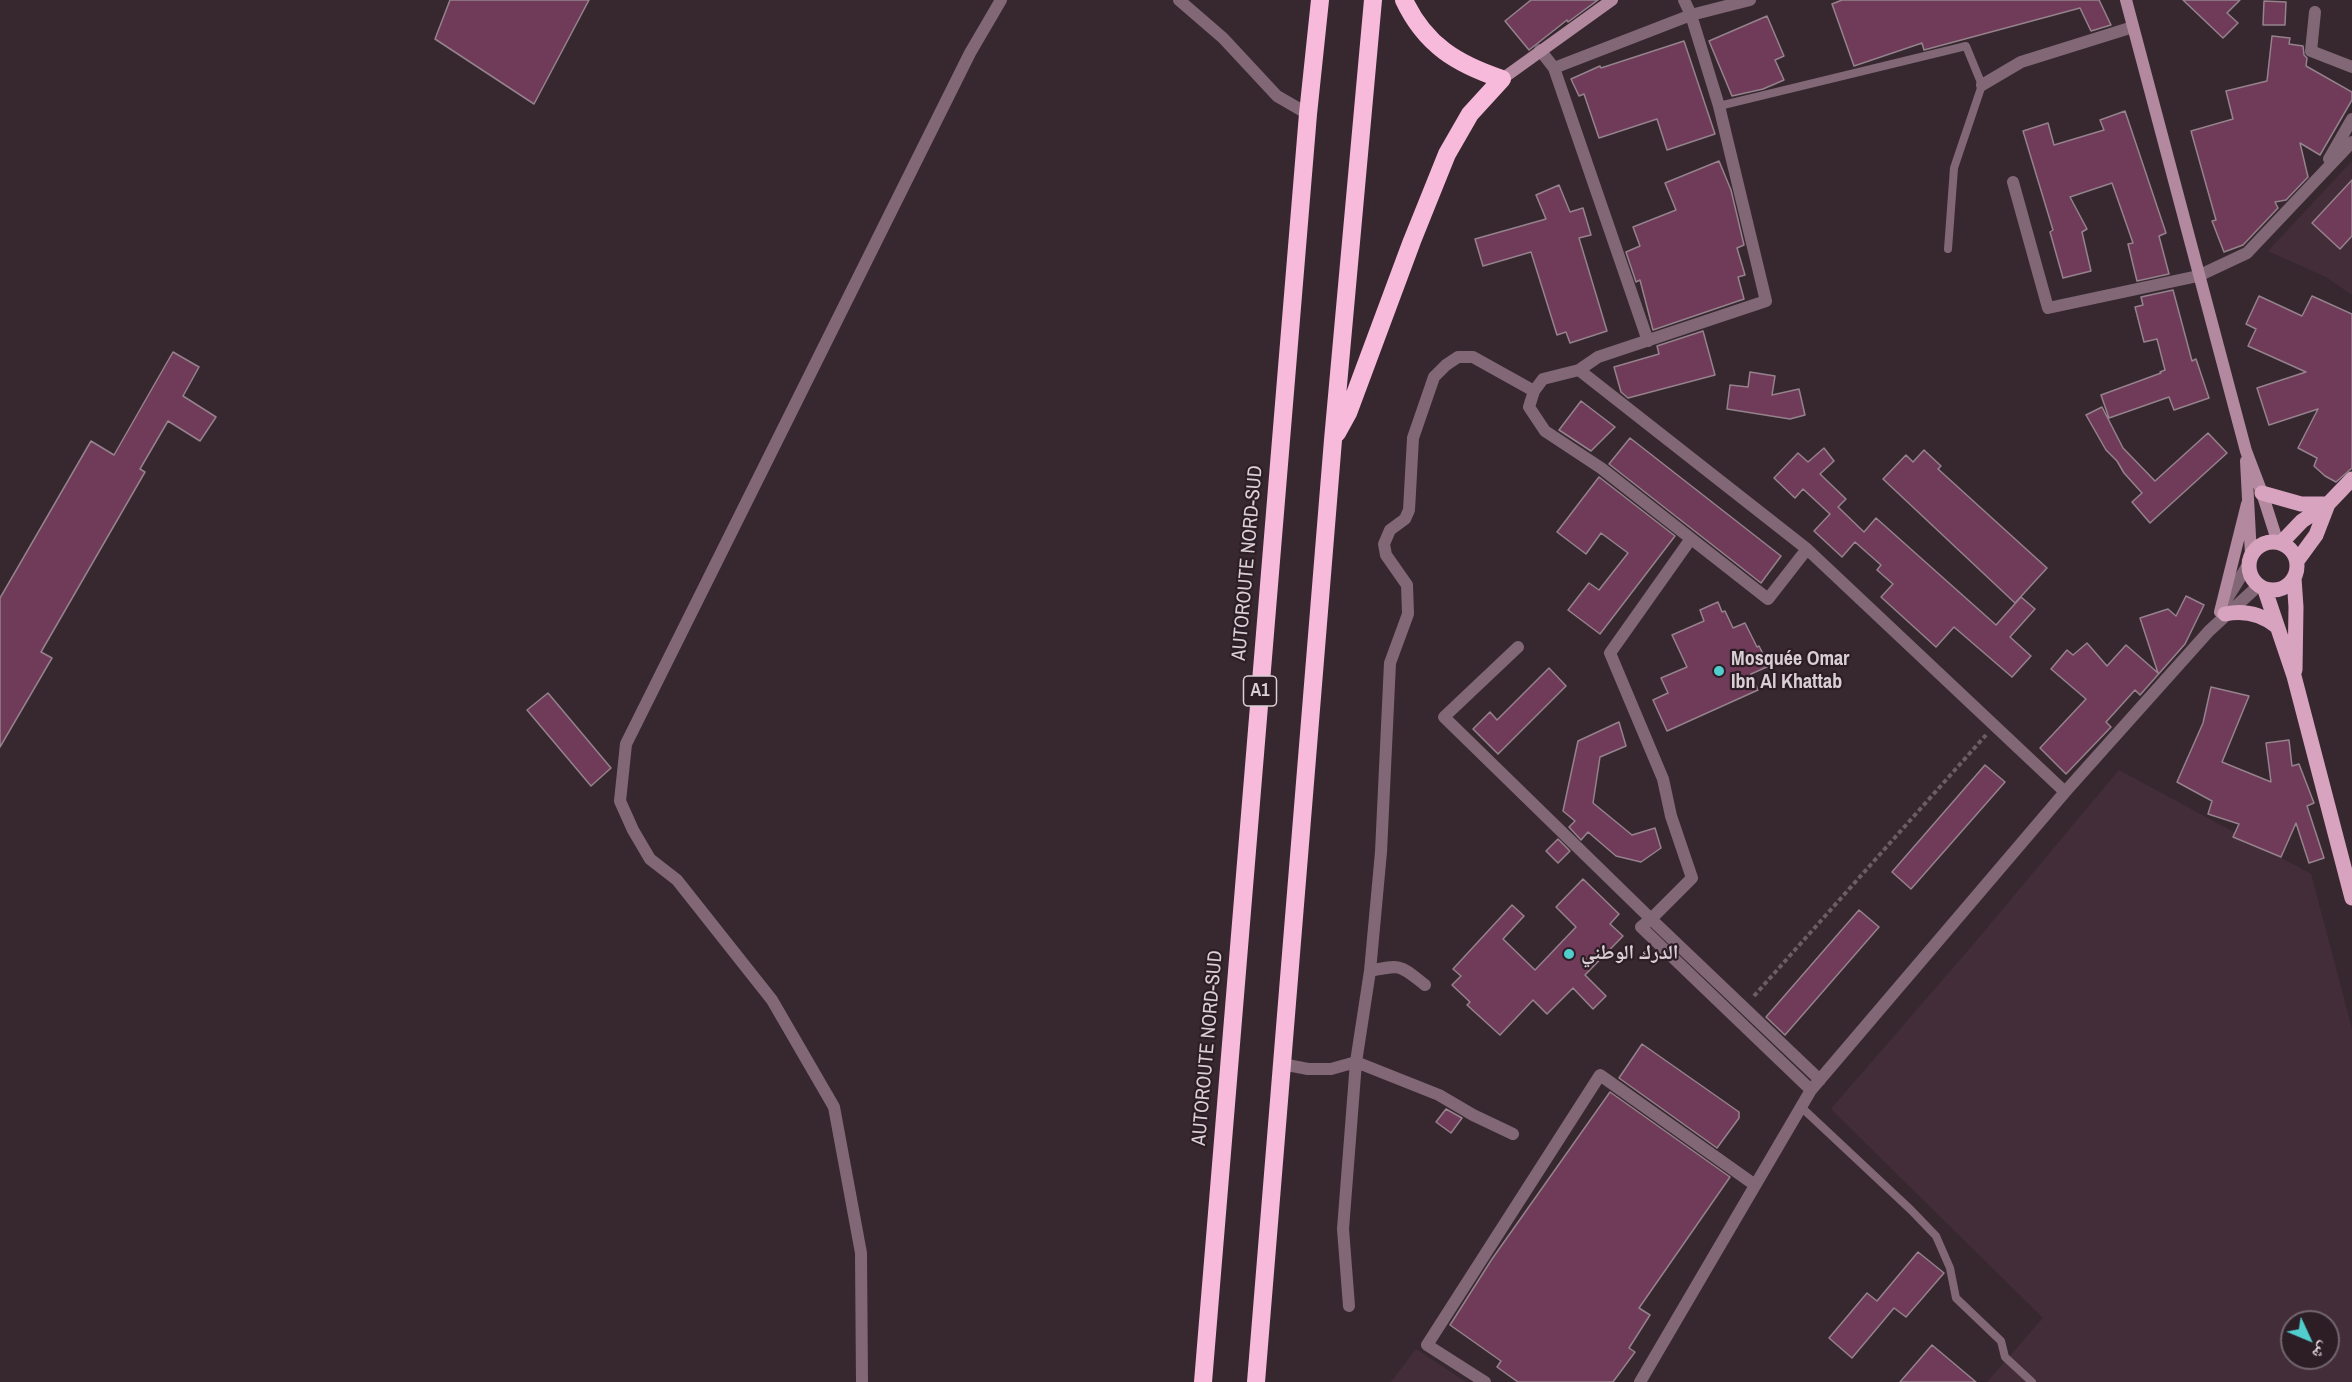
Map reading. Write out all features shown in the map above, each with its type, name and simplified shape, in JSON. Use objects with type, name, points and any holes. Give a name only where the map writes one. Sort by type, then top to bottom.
[{"type":"highway","name":"AUTOROUTE NORD-SUD","points":[[1202,1380],[1308,114],[1320,0]]},
{"type":"highway","points":[[1256,1382],[1373,0]]},
{"type":"highway","points":[[1334,440],[1348,413],[1447,154],[1470,114],[1502,79],[1478,71],[1450,57],[1429,37],[1411,14],[1404,0]]},
{"type":"main road","points":[[1502,79],[1612,0]]},
{"type":"main road","points":[[2126,0],[2246,451],[2279,543]]},
{"type":"main road","points":[[2246,451],[2249,573],[2262,588],[2294,676],[2352,898]]},
{"type":"main road","points":[[2279,543],[2302,521],[2328,504],[2352,479]]},
{"type":"main road","points":[[2262,493],[2301,504],[2328,504]]},
{"type":"main road","points":[[2247,504],[2222,613],[2253,613],[2276,626]]},
{"type":"main road","points":[[2297,561],[2316,535],[2328,504]]},
{"type":"main road","points":[[2250,560],[2262,544],[2279,543],[2288,547],[2297,561],[2294,578],[2297,630],[2294,676]]},
{"type":"main road","points":[[2262,588],[2282,589],[2294,578]]},
{"type":"street","points":[[862,1382],[861,1253],[834,1107],[772,1000],[677,880],[650,859],[620,801],[626,744],[970,52],[1001,0]]},
{"type":"street","points":[[1179,0],[1223,38],[1277,96],[1308,114]]},
{"type":"street","points":[[1684,0],[1691,15],[1719,106],[1766,301],[1598,357],[1579,370],[1543,379],[1534,391],[1529,407],[1545,431],[1601,468],[1768,599],[1807,549]]},
{"type":"street","points":[[1554,68],[1691,15],[1750,0]]},
{"type":"street","points":[[2315,12],[2311,51],[2352,67]]},
{"type":"street","points":[[1982,85],[2021,62],[2133,27]]},
{"type":"street","points":[[1540,50],[1554,68],[1648,341]]},
{"type":"street","points":[[2318,179],[2352,119]]},
{"type":"street","points":[[2013,182],[2048,308],[2198,276],[2247,252],[2352,142]]},
{"type":"street","points":[[1349,1306],[1343,1229],[1356,1062],[1370,971],[1381,852],[1390,663],[1408,614],[1407,585],[1386,555],[1384,539],[1390,530],[1405,519],[1409,510],[1413,438],[1434,377],[1446,365],[1458,357],[1473,357],[1534,391]]},
{"type":"street","points":[[1579,370],[1807,549],[2065,792]]},
{"type":"street","points":[[1690,540],[1610,653],[1663,779],[1671,816],[1692,878],[1651,920],[1641,927],[1811,1090]]},
{"type":"street","points":[[1640,1382],[1811,1090],[2065,792],[2208,631],[2222,613],[2250,560]]},
{"type":"street","points":[[2222,613],[2262,588]]},
{"type":"street","points":[[1518,647],[1444,717],[1651,920],[1820,1080]]},
{"type":"street","points":[[1370,971],[1395,966],[1407,971],[1425,985]]},
{"type":"street","points":[[1282,1064],[1308,1069],[1331,1069],[1356,1062],[1439,1095],[1473,1115],[1513,1134]]},
{"type":"street","points":[[1485,1382],[1427,1345],[1600,1075],[1755,1185]]},
{"type":"lane","points":[[1719,106],[1966,46],[1982,85],[1954,168],[1948,249]]},
{"type":"lane","points":[[1800,1106],[1936,1236],[1950,1268],[1956,1298],[2001,1341],[2005,1357],[2032,1382]]},
{"type":"path","points":[[1744,1007],[1995,725]]},
{"type":"shaded area","points":[[2352,161],[2352,295],[2326,277],[2268,251]]},
{"type":"shaded area","points":[[2119,770],[2311,874],[2352,1029],[2352,1382],[1987,1382],[2043,1318],[1831,1109],[1971,947]]},
{"type":"shaded area","points":[[1416,1349],[1466,1382],[1391,1382]]},
{"type":"building","points":[[450,0],[589,0],[534,104],[435,39]]},
{"type":"building","points":[[1531,0],[1598,0],[1568,22],[1567,20],[1529,50],[1505,21]]},
{"type":"building","points":[[1842,0],[2099,0],[2111,25],[2091,31],[2080,8],[1924,50],[1922,43],[1854,66],[1832,4]]},
{"type":"building","points":[[2183,0],[2240,0],[2227,13],[2238,23],[2223,38]]},
{"type":"building","points":[[2264,1],[2286,2],[2285,25],[2263,25]]},
{"type":"building","points":[[1767,16],[1784,56],[1775,60],[1784,80],[1763,89],[1732,96],[1709,41]]},
{"type":"building","points":[[2272,36],[2290,38],[2289,44],[2303,46],[2304,55],[2307,58],[2306,66],[2352,92],[2352,100],[2320,155],[2300,143],[2308,177],[2286,200],[2275,202],[2278,208],[2243,245],[2224,252],[2212,221],[2216,220],[2191,131],[2233,119],[2226,91],[2267,81]]},
{"type":"building","points":[[1684,41],[1715,134],[1667,150],[1657,119],[1599,138],[1584,94],[1579,96],[1571,79],[1600,66],[1601,68]]},
{"type":"building","points":[[2125,111],[2166,233],[2159,236],[2169,274],[2137,281],[2128,244],[2133,243],[2112,183],[2070,197],[2087,229],[2082,232],[2091,271],[2063,278],[2050,232],[2053,230],[2023,131],[2048,123],[2054,145],[2104,130],[2100,120]]},
{"type":"building","points":[[1719,161],[1731,190],[1744,245],[1737,248],[1745,275],[1738,277],[1744,299],[1653,330],[1640,280],[1636,282],[1626,252],[1640,246],[1633,227],[1676,210],[1665,183]]},
{"type":"building","points":[[2352,180],[2352,236],[2340,249],[2312,223]]},
{"type":"building","points":[[1559,185],[1570,212],[1583,208],[1591,235],[1579,238],[1607,331],[1570,343],[1566,332],[1557,335],[1531,252],[1483,266],[1475,239],[1546,219],[1536,195]]},
{"type":"building","points":[[2173,290],[2192,361],[2196,359],[2209,398],[2174,410],[2169,397],[2109,418],[2101,395],[2165,370],[2157,339],[2144,342],[2135,307],[2143,305],[2141,297]]},
{"type":"building","points":[[2259,296],[2302,316],[2312,296],[2352,314],[2352,468],[2336,482],[2314,466],[2317,458],[2298,448],[2318,409],[2269,425],[2257,388],[2306,372],[2248,346],[2256,329],[2246,324]]},
{"type":"building","points":[[1703,331],[1715,375],[1628,398],[1621,392],[1614,367],[1659,354],[1657,346]]},
{"type":"building","points":[[173,352],[199,367],[183,396],[216,417],[200,441],[168,421],[140,469],[145,472],[41,652],[52,658],[0,747],[0,598],[91,441],[114,455]]},
{"type":"building","points":[[1750,372],[1775,376],[1772,395],[1799,389],[1805,415],[1790,419],[1727,409],[1730,385],[1748,387]]},
{"type":"building","points":[[1581,401],[1615,427],[1591,451],[1559,430]]},
{"type":"building","points":[[2102,407],[2123,448],[2155,481],[2208,433],[2227,453],[2150,523],[2132,502],[2142,493],[2106,450],[2086,415]]},
{"type":"building","points":[[1630,438],[1781,556],[1761,583],[1609,464]]},
{"type":"building","points":[[1824,448],[1834,461],[1820,474],[1846,499],[1838,507],[1864,532],[1876,518],[1996,625],[2021,597],[2035,609],[2010,637],[2031,656],[2012,677],[1954,627],[1936,647],[1881,597],[1893,584],[1877,570],[1881,565],[1855,542],[1842,557],[1814,531],[1830,514],[1803,489],[1795,498],[1774,478],[1798,453],[1808,462]]},
{"type":"building","points":[[1924,450],[1941,466],[1938,469],[2047,568],[2015,603],[1883,479],[1906,455],[1913,462]]},
{"type":"building","points":[[1599,477],[1675,536],[1600,634],[1568,610],[1589,583],[1599,590],[1628,553],[1601,533],[1586,554],[1557,532]]},
{"type":"building","points":[[2186,596],[2204,605],[2185,644],[2140,695],[2135,690],[2106,722],[2111,727],[2066,774],[2040,748],[2086,699],[2051,669],[2067,650],[2073,655],[2087,643],[2107,666],[2126,645],[2158,673],[2140,618],[2168,609],[2176,616]]},
{"type":"building","name":"Mosquée Omar Ibn Al Khattab","points":[[1718,602],[1733,628],[1745,623],[1769,666],[1751,674],[1758,690],[1667,731],[1653,700],[1668,693],[1661,678],[1687,667],[1672,635],[1704,621],[1700,610]]},
{"type":"building","points":[[1549,668],[1566,686],[1498,754],[1473,729],[1490,712],[1497,720]]},
{"type":"building","points":[[2211,687],[2249,696],[2222,762],[2271,782],[2266,743],[2289,740],[2292,766],[2299,764],[2314,803],[2307,806],[2324,858],[2309,863],[2296,823],[2281,857],[2233,837],[2239,824],[2208,814],[2212,801],[2177,782],[2203,723]]},
{"type":"building","points":[[548,693],[611,768],[591,786],[527,710]]},
{"type":"building","points":[[1619,722],[1626,746],[1600,757],[1593,803],[1632,835],[1655,828],[1661,848],[1641,862],[1616,856],[1588,832],[1581,840],[1569,827],[1575,821],[1563,811],[1578,741]]},
{"type":"building","points":[[1985,765],[2005,782],[1911,889],[1892,872]]},
{"type":"building","points":[[1558,839],[1570,851],[1558,863],[1546,851]]},
{"type":"building","points":[[1583,879],[1619,914],[1610,924],[1623,936],[1585,975],[1606,996],[1593,1009],[1573,988],[1547,1014],[1533,1000],[1500,1035],[1467,1005],[1470,1002],[1452,985],[1461,976],[1453,969],[1512,905],[1524,916],[1503,939],[1535,970],[1576,927],[1556,907]]},
{"type":"building","points":[[1859,910],[1879,927],[1785,1035],[1766,1017]]},
{"type":"building","points":[[1642,1044],[1739,1112],[1739,1118],[1717,1148],[1619,1078]]},
{"type":"building","points":[[1610,1092],[1730,1177],[1639,1308],[1650,1315],[1629,1348],[1635,1352],[1613,1382],[1518,1382],[1497,1367],[1501,1361],[1450,1325],[1492,1259]]},
{"type":"building","points":[[1446,1109],[1462,1118],[1451,1133],[1436,1122]]},
{"type":"building","points":[[1918,1252],[1944,1273],[1906,1317],[1894,1308],[1852,1358],[1829,1338],[1867,1293],[1877,1301]]},
{"type":"building","points":[[1932,1345],[1976,1382],[1900,1382]]},
{"type":"place","name":"Mosquée Omar Ibn Al Khattab","points":[[1719,671]]},
{"type":"place","name":"الدرك الوطني","points":[[1569,954]]}]
